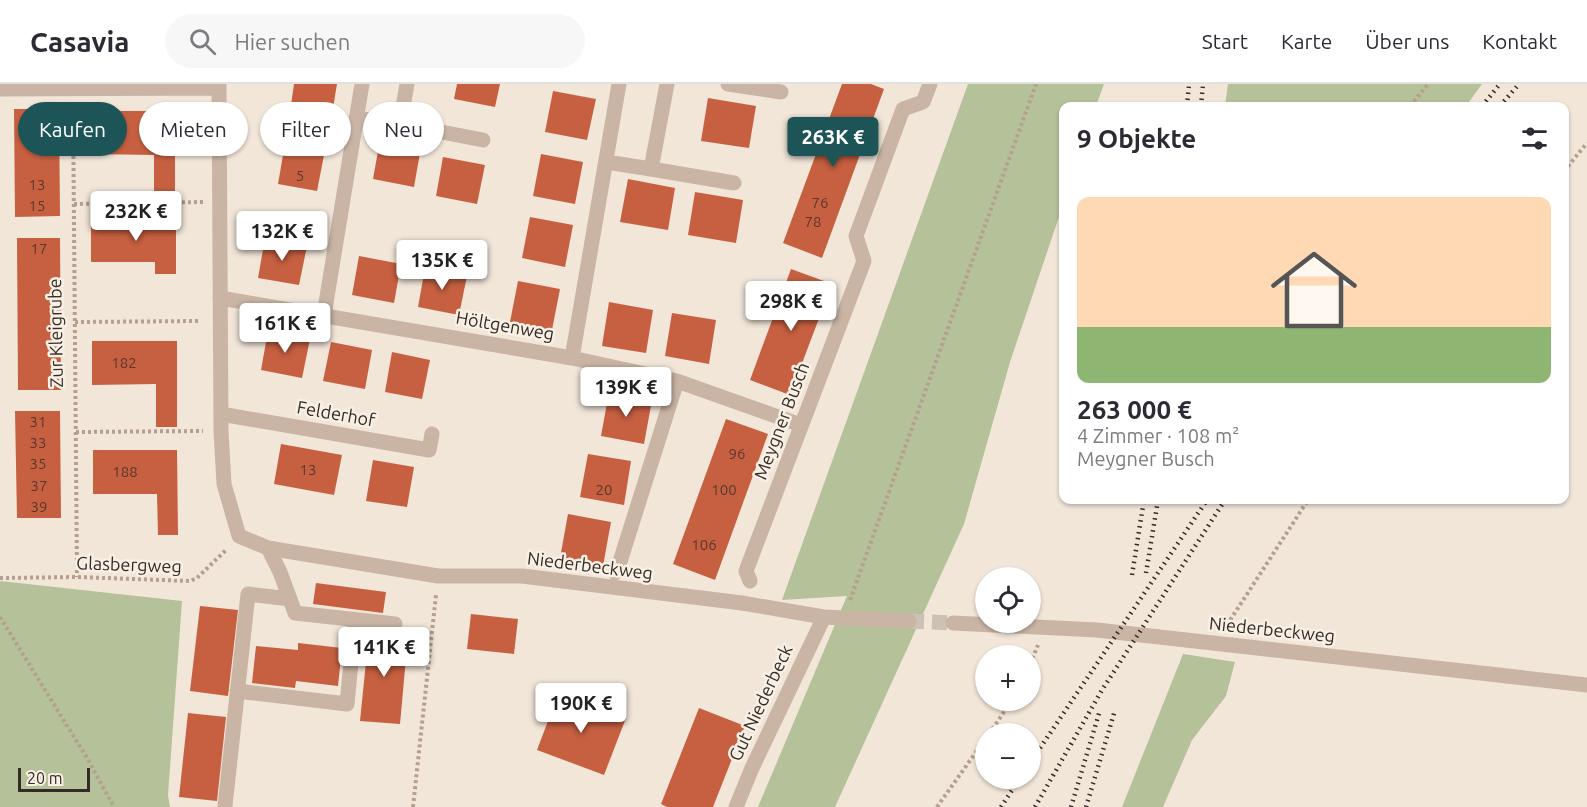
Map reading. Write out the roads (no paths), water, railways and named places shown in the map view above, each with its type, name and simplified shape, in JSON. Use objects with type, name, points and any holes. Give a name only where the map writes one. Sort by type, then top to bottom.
[{"type":"street","points":[[324,315],[362,84]]},
{"type":"street","points":[[404,102],[407,84]]},
{"type":"street","name":"Höltgenweg","points":[[572,358],[619,84]]},
{"type":"street","points":[[651,169],[667,84]]},
{"type":"street","points":[[728,84],[781,92]]},
{"type":"street","name":"Meygner Busch","points":[[750,581],[746,571],[864,261],[856,236],[903,109],[923,102],[930,84]]},
{"type":"street","points":[[0,89],[219,86],[221,414]]},
{"type":"street","points":[[356,118],[363,119]]},
{"type":"street","points":[[444,132],[483,140]]},
{"type":"street","points":[[607,162],[734,183]]},
{"type":"street","name":"Höltgenweg","points":[[219,298],[572,358],[677,381],[801,425]]},
{"type":"street","points":[[615,573],[677,381]]},
{"type":"street","name":"Niederbeckweg","points":[[221,414],[224,484],[239,536],[268,548],[438,576],[522,576],[742,603],[824,617],[909,621]]},
{"type":"street","name":"Felderhof","points":[[221,414],[429,450],[432,434]]},
{"type":"street","points":[[268,548],[294,613],[395,624]]},
{"type":"street","points":[[225,806],[248,594],[290,599]]},
{"type":"street","name":"Gut Niederbeck","points":[[736,807],[752,768],[824,617]]},
{"type":"street","points":[[237,691],[347,704],[355,621]]},
{"type":"street","name":"Niederbeckweg","points":[[953,623],[1097,630],[1587,685]]},
{"type":"tunnel","points":[[909,621],[953,623]]},
{"type":"railway","points":[[1187,102],[1189,84]]},
{"type":"railway","points":[[1201,102],[1203,84]]},
{"type":"railway","points":[[1485,102],[1500,84]]},
{"type":"railway","points":[[1503,102],[1519,84]]},
{"type":"railway","points":[[1132,575],[1143,504]]},
{"type":"railway","points":[[1146,573],[1157,504]]},
{"type":"railway","points":[[1041,747],[1204,504]]},
{"type":"railway","points":[[1035,807],[1102,690],[1222,504]]},
{"type":"railway","points":[[1071,807],[1100,710]]},
{"type":"railway","points":[[1086,807],[1115,710]]},
{"type":"railway","points":[[1001,807],[1013,789]]}]
